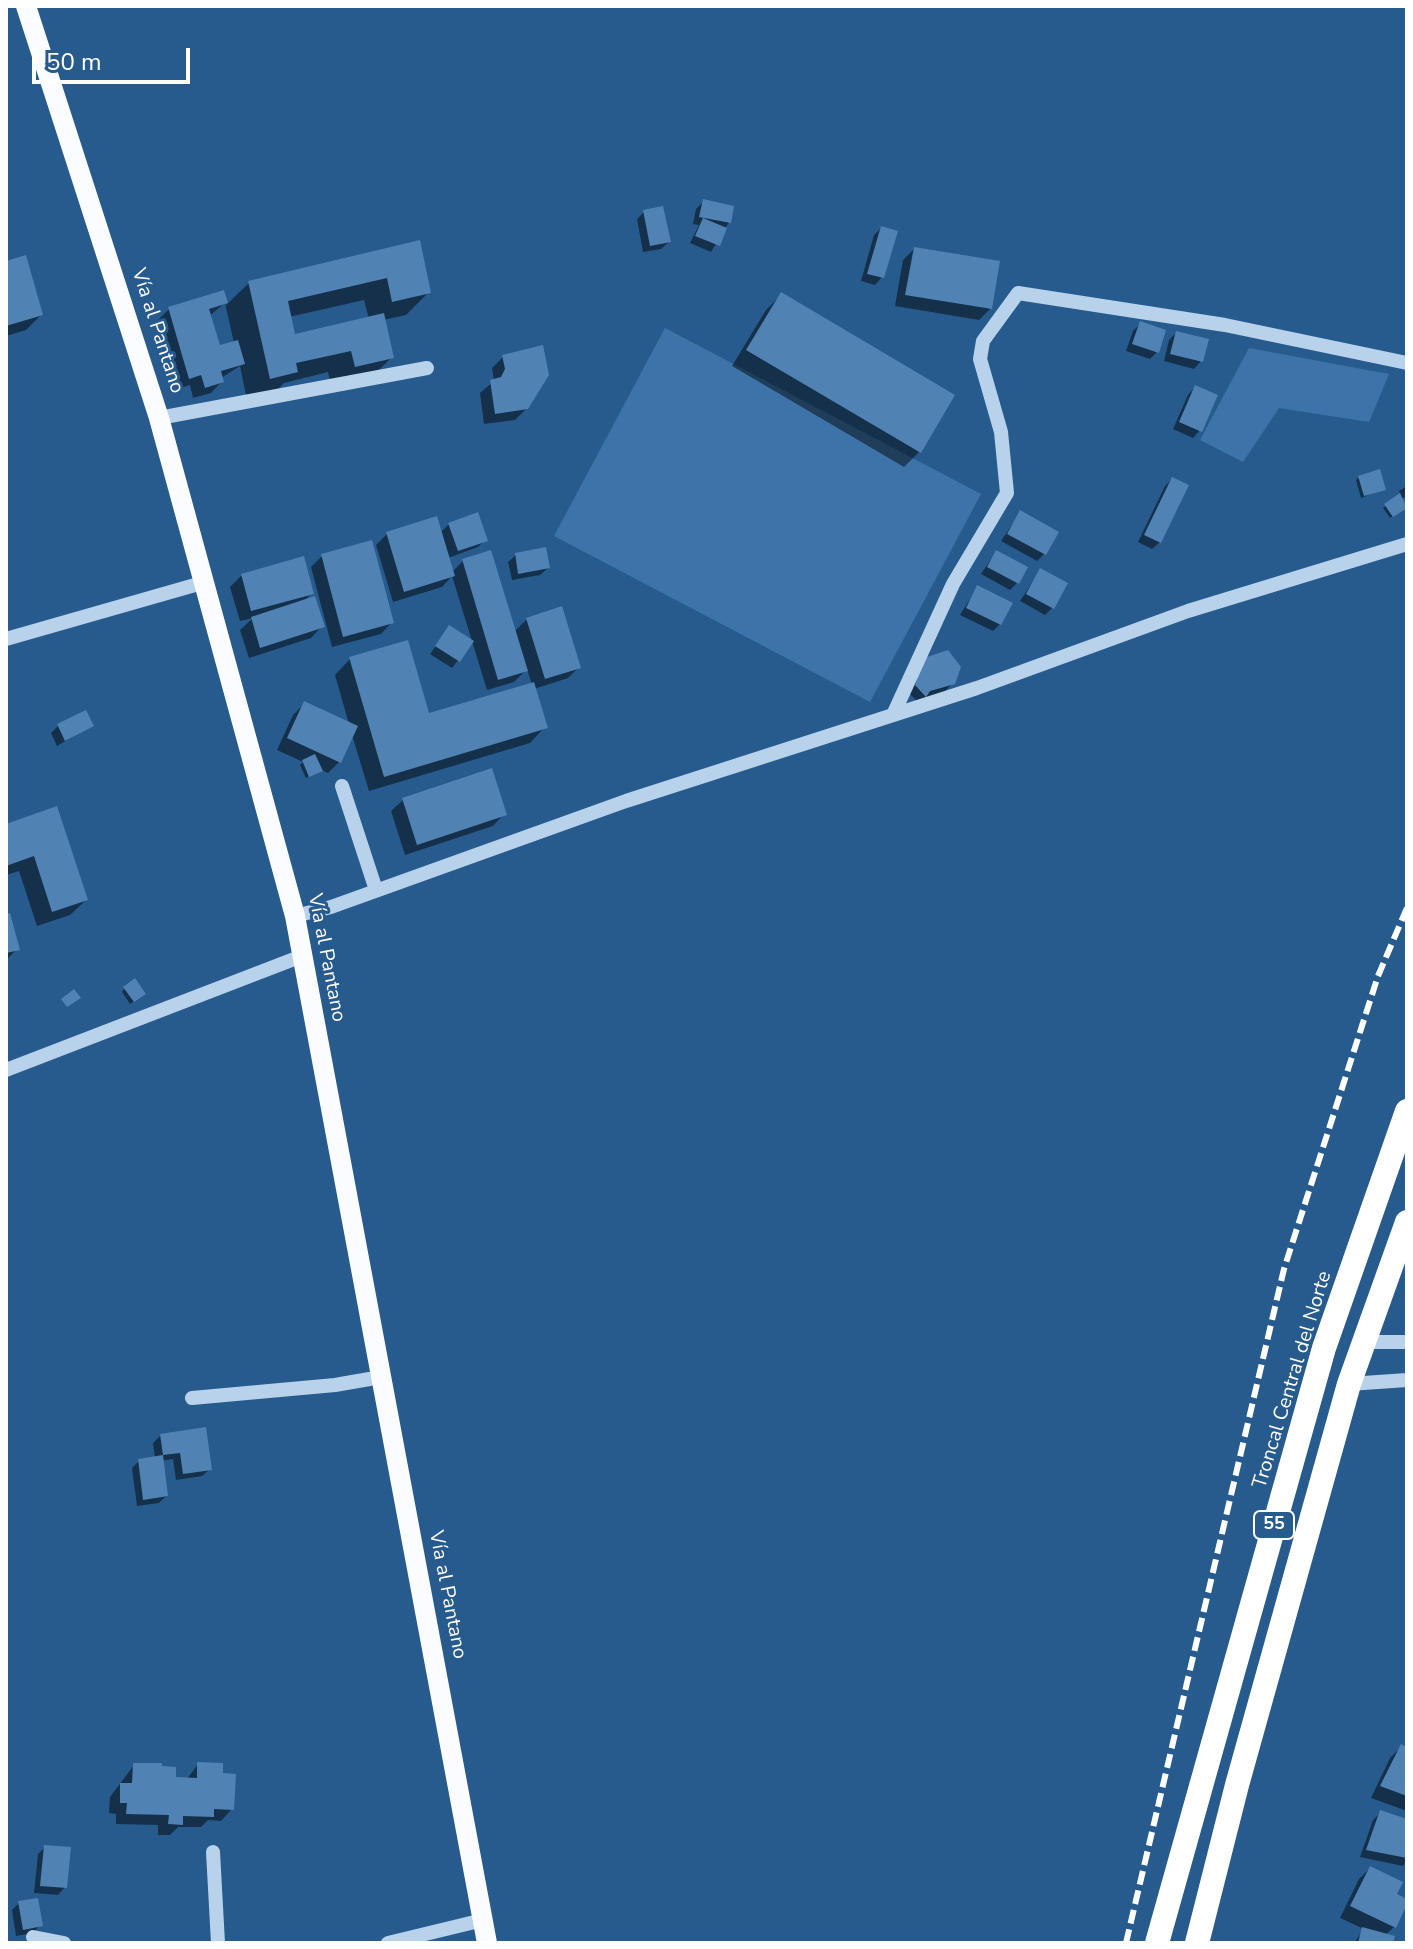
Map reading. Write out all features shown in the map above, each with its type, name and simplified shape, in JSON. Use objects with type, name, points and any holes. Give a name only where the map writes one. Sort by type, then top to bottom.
[{"type":"highway","name":"Troncal Central del Norte","points":[[1157,1943],[1324,1348],[1407,1111]]},
{"type":"highway","name":"55","points":[[1197,1943],[1237,1785],[1349,1384],[1407,1222]]},
{"type":"main road","name":"Vía al Pantano","points":[[26,6],[159,418],[295,916],[487,1943]]},
{"type":"street","points":[[893,715],[953,584],[1007,493],[1001,432],[980,359],[983,341],[1018,293],[1225,325],[1407,363]]},
{"type":"street","points":[[159,418],[427,368]]},
{"type":"street","points":[[295,916],[626,801],[893,715],[1188,611],[1407,544]]},
{"type":"street","points":[[6,639],[202,583]]},
{"type":"street","points":[[342,786],[376,890]]},
{"type":"street","points":[[6,1070],[302,956]]},
{"type":"street","points":[[1364,1342],[1407,1342]]},
{"type":"street","points":[[192,1398],[335,1385],[381,1377]]},
{"type":"street","points":[[1349,1384],[1407,1380]]},
{"type":"street","points":[[213,1852],[218,1943]]},
{"type":"street","points":[[388,1943],[483,1920]]},
{"type":"street","points":[[33,1937],[64,1943]]},
{"type":"shaded area","points":[[665,328],[981,494],[870,702],[554,536]]},
{"type":"shaded area","points":[[1249,348],[1389,374],[1369,422],[1279,408],[1243,462],[1200,440]]},
{"type":"building","points":[[703,199],[734,206],[731,223],[699,217]]},
{"type":"building","points":[[663,206],[671,242],[650,246],[643,210]]},
{"type":"building","points":[[703,218],[727,228],[720,246],[695,236]]},
{"type":"building","points":[[881,226],[898,231],[884,278],[867,274]]},
{"type":"building","points":[[420,240],[431,293],[392,302],[387,278],[288,301],[295,334],[384,313],[394,358],[355,367],[351,351],[296,363],[298,372],[270,379],[248,281]]},
{"type":"building","points":[[914,247],[1000,261],[992,309],[905,295]]},
{"type":"building","points":[[26,255],[43,315],[6,326],[6,261]]},
{"type":"building","points":[[224,290],[228,303],[209,309],[220,345],[238,340],[245,364],[221,371],[224,382],[205,388],[201,375],[189,379],[168,307]]},
{"type":"building","points":[[781,292],[955,395],[921,453],[746,350]]},
{"type":"building","points":[[1140,321],[1166,330],[1159,353],[1132,344]]},
{"type":"building","points":[[1176,331],[1209,339],[1203,362],[1170,354]]},
{"type":"building","points":[[543,345],[549,375],[528,409],[495,414],[490,380],[501,377],[505,369],[502,355]]},
{"type":"building","points":[[1195,385],[1218,395],[1202,432],[1179,422]]},
{"type":"building","points":[[1380,469],[1386,490],[1364,496],[1358,476]]},
{"type":"building","points":[[1172,477],[1189,485],[1161,543],[1144,535]]},
{"type":"building","points":[[1400,493],[1407,508],[1393,517],[1384,504]]},
{"type":"building","points":[[1020,510],[1059,532],[1046,555],[1007,534]]},
{"type":"building","points":[[478,512],[488,541],[458,551],[448,523]]},
{"type":"building","points":[[437,516],[455,576],[404,592],[386,532]]},
{"type":"building","points":[[372,540],[394,623],[343,637],[321,554]]},
{"type":"building","points":[[546,547],[550,568],[518,574],[515,553]]},
{"type":"building","points":[[491,550],[528,671],[498,680],[462,559]]},
{"type":"building","points":[[996,550],[1028,567],[1019,584],[987,567]]},
{"type":"building","points":[[304,556],[314,594],[251,611],[241,574]]},
{"type":"building","points":[[1040,568],[1068,583],[1054,609],[1026,594]]},
{"type":"building","points":[[977,585],[1013,603],[1001,625],[966,608]]},
{"type":"building","points":[[315,596],[325,627],[260,648],[251,617]]},
{"type":"building","points":[[562,606],[581,668],[545,679],[526,618]]},
{"type":"building","points":[[449,625],[474,641],[460,662],[435,646]]},
{"type":"building","points":[[408,640],[429,713],[534,682],[548,728],[384,777],[349,657]]},
{"type":"building","points":[[948,650],[961,667],[955,684],[930,691],[926,697],[915,685],[924,658]]},
{"type":"building","points":[[304,701],[358,726],[341,763],[287,738]]},
{"type":"building","points":[[86,710],[94,726],[65,741],[57,724]]},
{"type":"building","points":[[315,754],[323,771],[309,777],[302,760]]},
{"type":"building","points":[[492,768],[507,815],[417,845],[402,798]]},
{"type":"building","points":[[57,806],[88,900],[52,912],[34,856],[6,866],[6,824]]},
{"type":"building","points":[[10,913],[20,950],[6,953],[6,914]]},
{"type":"building","points":[[135,978],[146,994],[134,1002],[123,987]]},
{"type":"building","points":[[74,989],[81,998],[67,1007],[61,999]]},
{"type":"building","points":[[206,1427],[212,1470],[183,1474],[180,1453],[163,1455],[160,1434]]},
{"type":"building","points":[[163,1455],[168,1496],[143,1500],[138,1459]]},
{"type":"building","points":[[1401,1744],[1407,1747],[1407,1796],[1380,1786]]},
{"type":"building","points":[[197,1762],[223,1763],[223,1773],[236,1774],[234,1810],[214,1809],[214,1817],[183,1816],[183,1825],[168,1824],[169,1815],[126,1814],[127,1803],[120,1803],[120,1783],[132,1783],[133,1763],[162,1763],[162,1766],[176,1767],[176,1777],[197,1778]]},
{"type":"building","points":[[1380,1810],[1407,1819],[1407,1858],[1366,1850]]},
{"type":"building","points":[[44,1845],[71,1847],[67,1888],[40,1886]]},
{"type":"building","points":[[1370,1866],[1403,1882],[1397,1894],[1407,1899],[1407,1904],[1396,1928],[1350,1906]]},
{"type":"building","points":[[38,1898],[43,1926],[23,1930],[18,1901]]},
{"type":"building","points":[[1362,1927],[1395,1936],[1393,1943],[1358,1943]]},
{"type":"railway","points":[[1126,1943],[1284,1269],[1378,976],[1407,908]]}]
